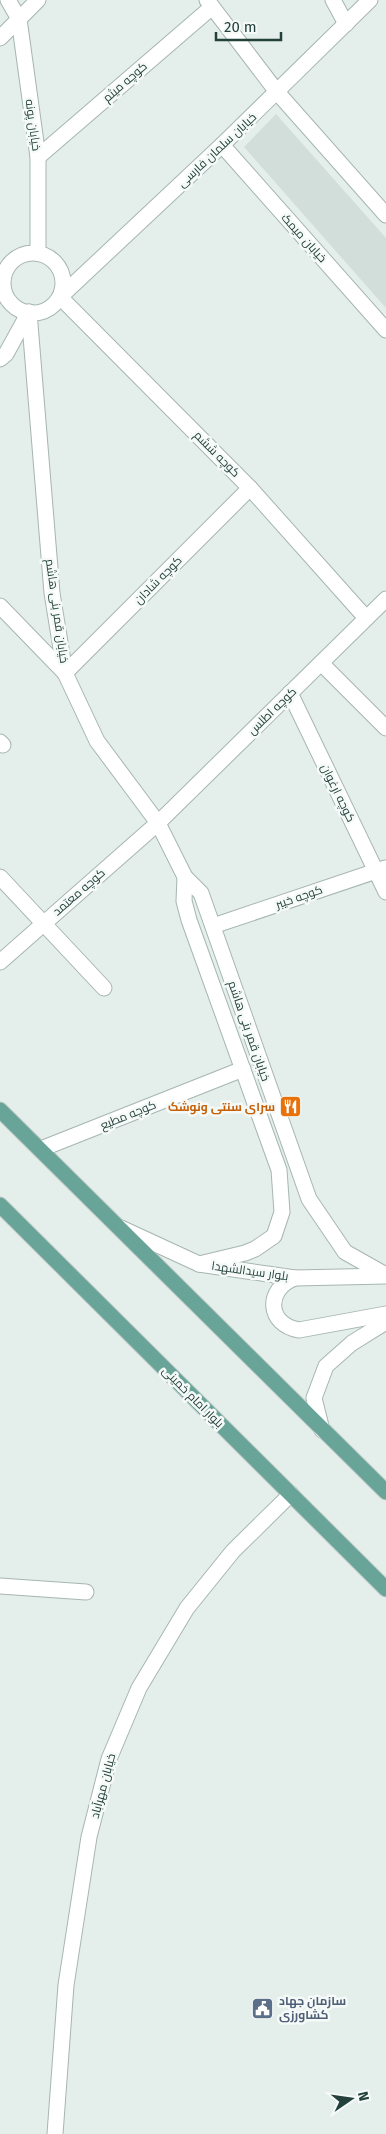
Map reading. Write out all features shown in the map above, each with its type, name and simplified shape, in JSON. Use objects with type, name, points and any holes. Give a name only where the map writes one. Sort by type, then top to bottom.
[{"type":"main road","points":[[0,1110],[386,1492]]},
{"type":"main road","name":"بلوار امام خمینی","points":[[0,1205],[386,1589]]},
{"type":"street","name":"خیابان پونه","points":[[8,0],[19,18],[38,157],[38,253]]},
{"type":"street","points":[[0,38],[38,0]]},
{"type":"street","points":[[333,0],[346,24]]},
{"type":"street","name":"خیابان سلمان فارسی","points":[[60,297],[222,145],[370,0]]},
{"type":"street","points":[[209,4],[277,92],[386,215]]},
{"type":"street","name":"کوچه میثم","points":[[38,157],[209,4]]},
{"type":"street","name":"خیابان میمک","points":[[222,145],[386,330]]},
{"type":"street","points":[[0,298],[15,306],[29,312],[36,313],[49,308],[60,297],[62,289],[61,273],[52,260],[38,253],[23,255],[6,263],[4,285],[6,293],[15,306]]},
{"type":"street","name":"کوچه ششم","points":[[60,297],[250,488],[366,618]]},
{"type":"street","points":[[0,359],[6,354],[29,312]]},
{"type":"street","name":"خیابان قمر بنی هاشم","points":[[29,312],[52,593],[65,673],[98,741],[158,823],[185,877],[201,893],[308,1199],[345,1252],[386,1276]]},
{"type":"street","name":"کوچه شادان","points":[[65,673],[250,488]]},
{"type":"street","name":"کوچه اطلس","points":[[158,823],[386,599]]},
{"type":"street","points":[[0,606],[65,673]]},
{"type":"street","points":[[321,663],[386,728]]},
{"type":"street","name":"کوچه ارغوان","points":[[290,694],[381,870],[386,892]]},
{"type":"street","name":"کوچه معتمد","points":[[0,962],[158,823]]},
{"type":"street","name":"کوچه خیبر","points":[[213,926],[381,870]]},
{"type":"street","points":[[0,877],[104,988]]},
{"type":"street","name":"خیابان قمر بنی هاشم","points":[[185,877],[184,901],[279,1170],[282,1212],[274,1236],[256,1249],[198,1264]]},
{"type":"street","name":"کوچه مطیع","points":[[41,1149],[243,1069]]},
{"type":"street","name":"بلوار سیدالشهدا","points":[[121,1228],[198,1264],[294,1278],[386,1276]]},
{"type":"street","points":[[294,1278],[280,1286],[274,1302],[278,1318],[290,1329],[299,1330],[386,1314]]},
{"type":"street","points":[[322,1430],[314,1398],[326,1366],[352,1343],[386,1322]]},
{"type":"street","name":"خیابان مهرآباد","points":[[55,2134],[66,1985],[89,1837],[109,1759],[139,1688],[187,1608],[233,1551],[291,1494]]},
{"type":"street","points":[[0,1586],[86,1592]]},
{"type":"shaded area","points":[[276,114],[386,238],[386,308],[244,147]]},
{"type":"place","name":"سرای سنتی ونوشک","points":[[291,1107]]},
{"type":"place","name":"سازمان جهاد کشاورزی","points":[[263,2008]]}]
